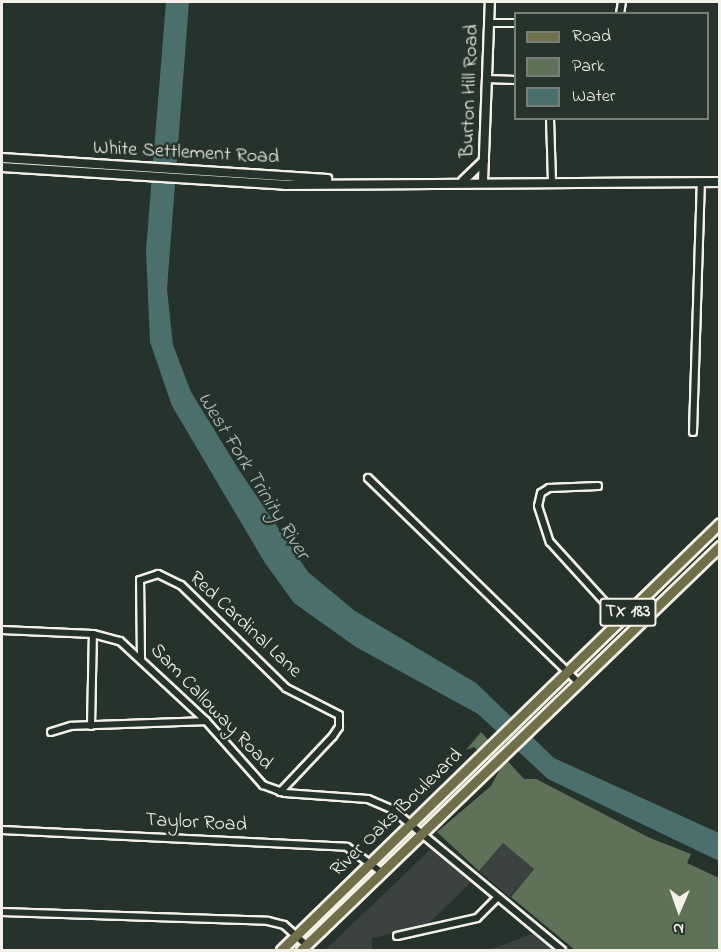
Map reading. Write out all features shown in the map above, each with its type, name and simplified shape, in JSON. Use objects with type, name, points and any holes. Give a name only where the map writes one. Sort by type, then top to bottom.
[{"type":"main road","name":"Burton Hill Road","points":[[483,181],[490,2]]},
{"type":"main road","name":"White Settlement Road","points":[[2,158],[369,182]]},
{"type":"main road","points":[[461,181],[484,160]]},
{"type":"main road","name":"White Settlement Road","points":[[2,167],[203,182],[720,182]]},
{"type":"main road","name":"TX 183","points":[[567,672],[720,523]]},
{"type":"main road","name":"TX 183","points":[[579,683],[720,546]]},
{"type":"main road","name":"River Oaks Boulevard","points":[[281,951],[567,672]]},
{"type":"main road","name":"River Oaks Boulevard","points":[[303,948],[380,871],[579,683]]},
{"type":"street","points":[[489,22],[514,23]]},
{"type":"street","points":[[487,79],[514,80]]},
{"type":"street","points":[[550,120],[552,181]]},
{"type":"street","points":[[693,432],[701,182]]},
{"type":"street","points":[[368,478],[579,683]]},
{"type":"street","points":[[598,486],[549,488],[541,493],[538,506],[550,542],[620,619]]},
{"type":"street","name":"Red Cardinal Lane","points":[[141,658],[140,580],[158,574],[181,585],[286,688],[339,715],[339,727],[333,736],[280,792]]},
{"type":"street","name":"Sam Calloway Road","points":[[2,630],[93,634],[120,641],[141,658],[206,721],[264,785],[280,792],[369,799],[412,822],[562,951]]},
{"type":"street","points":[[91,726],[93,634]]},
{"type":"street","points":[[51,732],[63,727],[206,721]]},
{"type":"street","name":"Taylor Road","points":[[2,830],[347,847],[371,862],[380,871]]},
{"type":"street","points":[[397,936],[477,918],[498,898]]},
{"type":"street","points":[[2,912],[268,921],[285,925],[297,935],[303,948]]},
{"type":"shaded area","points":[[503,843],[534,869],[510,897],[479,871]]},
{"type":"shaded area","points":[[431,849],[471,882],[426,926],[372,938],[372,950],[325,950]]},
{"type":"shaded area","points":[[532,934],[552,950],[488,950],[503,945]]},
{"type":"green space","points":[[481,732],[524,779],[536,779],[650,838],[691,854],[687,863],[719,878],[719,950],[575,950],[511,897],[534,869],[503,843],[479,871],[437,832],[491,786],[499,771],[474,747],[466,750]]},
{"type":"water","points":[[166,2],[189,2],[167,289],[173,345],[191,392],[239,470],[308,572],[355,611],[476,683],[554,758],[719,833],[719,861],[548,779],[478,714],[356,647],[294,603],[265,563],[172,406],[150,342],[146,250]]},
{"type":"water label","name":"West Fork Trinity River","points":[[253,476]]}]
